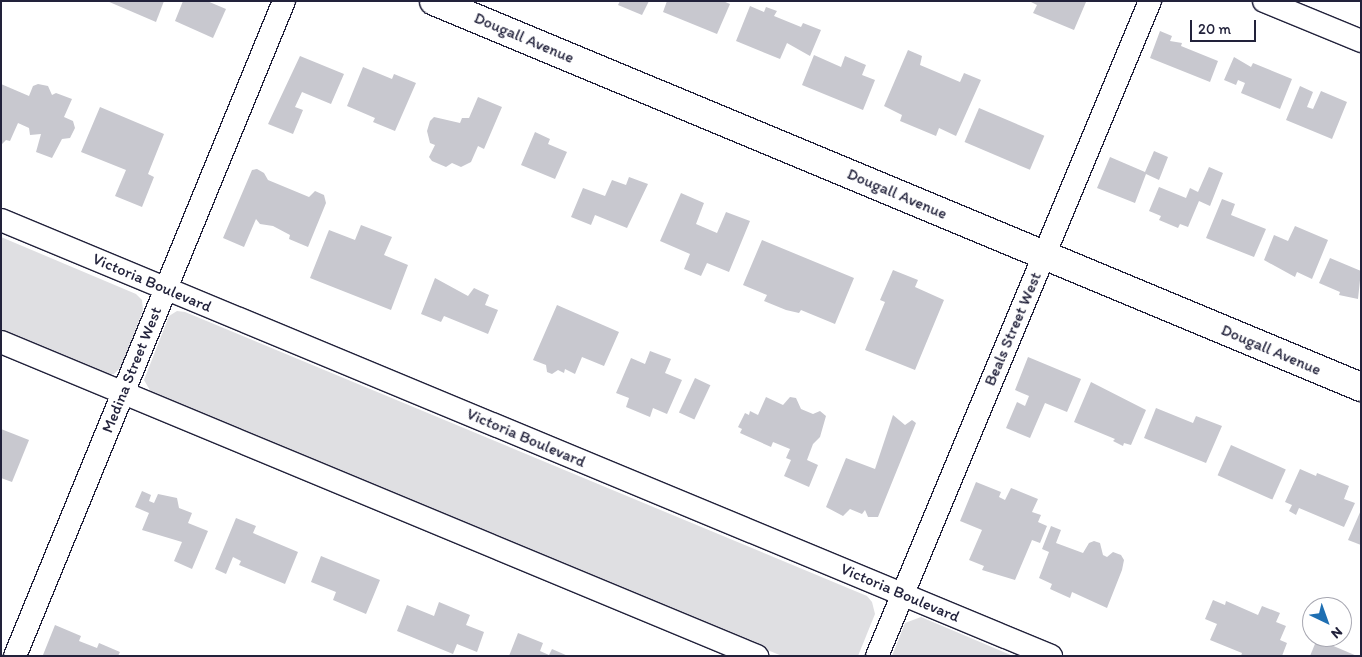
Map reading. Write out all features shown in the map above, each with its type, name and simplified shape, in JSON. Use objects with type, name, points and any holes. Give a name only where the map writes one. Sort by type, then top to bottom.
[{"type":"main road","name":"Dougall Avenue","points":[[434,1],[1361,387]]},
{"type":"street","name":"Medina Street West","points":[[15,656],[284,1]]},
{"type":"street","name":"Beals Street West","points":[[877,656],[1150,1]]},
{"type":"street","points":[[1264,1],[1361,41]]},
{"type":"street","name":"Victoria Boulevard","points":[[1,220],[1051,656]]},
{"type":"street","points":[[1,342],[757,656]]},
{"type":"shaded area","points":[[1,237],[136,294],[142,300],[143,310],[122,366],[114,374],[102,375],[1,333]]},
{"type":"shaded area","points":[[177,311],[185,312],[867,596],[872,602],[875,614],[858,656],[782,656],[151,392],[144,380],[169,316]]},
{"type":"shaded area","points":[[921,617],[1013,656],[892,656],[905,623]]},
{"type":"building","points":[[107,1],[164,1],[156,22]]},
{"type":"building","points":[[183,1],[207,1],[226,9],[213,38],[175,21]]},
{"type":"building","points":[[620,1],[649,1],[642,15],[618,5]]},
{"type":"building","points":[[667,1],[723,1],[730,4],[717,34],[663,12]]},
{"type":"building","points":[[1029,1],[1086,2],[1074,30],[1033,13],[1037,5]]},
{"type":"building","points":[[750,6],[764,12],[766,7],[777,11],[774,16],[801,27],[803,23],[821,30],[810,56],[787,43],[780,59],[736,41]]},
{"type":"building","points":[[1160,31],[1172,36],[1170,41],[1182,43],[1181,46],[1218,61],[1210,82],[1150,58]]},
{"type":"building","points":[[908,50],[922,56],[920,65],[960,82],[964,73],[981,80],[956,136],[939,128],[936,136],[900,121],[902,115],[884,106]]},
{"type":"building","points":[[814,55],[841,67],[845,56],[866,65],[862,75],[875,80],[863,110],[802,85]]},
{"type":"building","points":[[300,56],[344,74],[331,104],[302,92],[295,107],[303,110],[293,134],[268,124]]},
{"type":"building","points":[[1234,57],[1251,67],[1253,63],[1292,79],[1280,109],[1241,93],[1245,83],[1238,80],[1236,85],[1224,80]]},
{"type":"building","points":[[363,67],[392,79],[394,74],[416,83],[395,131],[373,122],[375,118],[347,106]]},
{"type":"building","points":[[1,84],[29,96],[33,86],[38,84],[48,86],[52,95],[56,93],[72,99],[64,117],[73,121],[75,128],[70,138],[62,139],[52,158],[36,152],[41,134],[30,135],[29,128],[18,123],[10,141],[6,140],[1,145]]},
{"type":"building","points":[[1300,86],[1313,92],[1307,107],[1313,109],[1321,91],[1347,102],[1332,139],[1286,120]]},
{"type":"building","points":[[478,97],[502,107],[484,149],[478,146],[471,162],[461,167],[452,163],[446,167],[432,161],[429,157],[435,145],[430,143],[427,131],[430,121],[434,117],[460,123],[462,118],[469,118]]},
{"type":"building","points":[[100,107],[164,134],[148,174],[154,177],[142,207],[115,196],[126,170],[81,152]]},
{"type":"building","points":[[979,108],[1044,136],[1030,170],[965,142]]},
{"type":"building","points":[[535,132],[550,139],[548,144],[567,152],[555,179],[521,165]]},
{"type":"building","points":[[1154,151],[1168,157],[1159,180],[1146,174],[1135,203],[1097,188],[1110,157],[1145,172]]},
{"type":"building","points":[[1209,167],[1223,173],[1210,206],[1199,201],[1188,227],[1180,224],[1178,228],[1159,220],[1161,216],[1149,211],[1159,187],[1186,198],[1190,188],[1198,192]]},
{"type":"building","points":[[257,169],[264,173],[268,180],[309,197],[315,191],[324,195],[326,203],[308,247],[289,239],[290,235],[273,226],[260,224],[256,219],[244,247],[223,238],[252,170]]},
{"type":"building","points":[[629,177],[648,184],[627,228],[595,215],[591,225],[571,217],[583,188],[605,196],[612,180],[626,185]]},
{"type":"building","points":[[681,193],[704,203],[696,224],[717,233],[726,212],[750,221],[729,272],[707,263],[701,276],[684,269],[690,254],[660,241]]},
{"type":"building","points":[[1222,199],[1235,204],[1231,215],[1266,229],[1254,257],[1206,238]]},
{"type":"building","points":[[361,225],[392,237],[384,255],[408,265],[391,310],[310,278],[329,230],[355,240]]},
{"type":"building","points":[[1295,226],[1328,240],[1312,279],[1297,272],[1295,277],[1264,260],[1274,235],[1288,241]]},
{"type":"building","points":[[762,240],[854,278],[835,324],[801,310],[799,313],[786,310],[764,301],[767,295],[743,285]]},
{"type":"building","points":[[1330,258],[1361,271],[1358,299],[1339,295],[1340,292],[1319,283]]},
{"type":"building","points":[[893,270],[918,280],[915,287],[944,300],[915,370],[865,350],[885,302],[880,300]]},
{"type":"building","points":[[435,278],[468,296],[474,288],[489,295],[485,305],[498,310],[488,334],[444,316],[441,322],[421,314]]},
{"type":"building","points":[[557,305],[619,332],[604,366],[582,357],[575,374],[565,369],[564,373],[558,370],[552,374],[547,372],[546,365],[533,360]]},
{"type":"building","points":[[650,351],[671,359],[665,373],[682,380],[667,414],[653,408],[650,417],[626,407],[629,398],[616,393],[631,358],[645,364]]},
{"type":"building","points":[[1028,357],[1081,379],[1067,412],[1045,403],[1030,438],[1006,428],[1017,402],[1025,406],[1029,396],[1015,390]]},
{"type":"building","points":[[695,378],[710,385],[694,420],[679,412]]},
{"type":"building","points":[[1091,382],[1146,410],[1131,445],[1124,443],[1123,446],[1113,441],[1115,439],[1074,422]]},
{"type":"building","points":[[766,397],[783,405],[790,397],[796,398],[801,409],[813,414],[820,411],[826,416],[820,437],[813,444],[807,460],[818,465],[809,487],[784,476],[791,460],[786,458],[790,449],[773,442],[771,447],[740,433],[742,429],[738,427],[745,413],[749,415],[750,411],[758,415]]},
{"type":"building","points":[[1156,408],[1193,423],[1196,416],[1222,426],[1206,463],[1144,438]]},
{"type":"building","points":[[893,415],[905,425],[912,420],[916,423],[878,517],[868,517],[865,510],[862,514],[850,509],[843,516],[826,507],[846,458],[875,469]]},
{"type":"building","points":[[1,429],[29,440],[12,482],[1,478]]},
{"type":"building","points":[[1231,445],[1286,469],[1272,500],[1218,475]]},
{"type":"building","points":[[1300,469],[1316,476],[1317,473],[1349,486],[1344,499],[1355,503],[1344,527],[1299,508],[1296,515],[1289,511],[1292,505],[1285,502]]},
{"type":"building","points":[[976,482],[1001,492],[999,497],[1005,500],[1011,488],[1038,499],[1032,512],[1041,515],[1038,522],[1047,526],[1040,543],[1032,540],[1015,580],[982,570],[984,566],[969,560],[982,530],[960,521]]},
{"type":"building","points":[[142,491],[151,495],[149,501],[154,503],[158,494],[177,498],[179,508],[192,513],[188,523],[208,531],[192,569],[174,561],[182,542],[142,530],[149,513],[135,507]]},
{"type":"building","points":[[1361,510],[1361,545],[1348,540]]},
{"type":"building","points":[[236,518],[256,526],[253,533],[298,552],[285,584],[239,565],[241,561],[233,557],[226,574],[215,569]]},
{"type":"building","points":[[1051,526],[1061,530],[1056,543],[1083,553],[1089,543],[1094,541],[1100,543],[1103,555],[1107,557],[1113,552],[1121,555],[1124,560],[1122,570],[1107,608],[1072,592],[1070,598],[1050,589],[1052,584],[1039,578],[1049,552],[1042,549]]},
{"type":"building","points":[[321,556],[380,580],[366,614],[333,600],[336,592],[311,582]]},
{"type":"building","points":[[1213,600],[1225,605],[1226,601],[1258,615],[1262,606],[1280,613],[1276,622],[1286,626],[1280,640],[1287,643],[1282,656],[1241,656],[1242,653],[1210,640],[1217,624],[1205,619]]},
{"type":"building","points":[[439,602],[470,615],[466,625],[484,632],[477,652],[457,644],[453,654],[397,631],[407,605],[434,616]]},
{"type":"building","points":[[55,625],[81,636],[79,641],[97,648],[99,643],[120,652],[118,656],[43,655]]},
{"type":"building","points":[[518,633],[543,643],[540,651],[549,655],[552,649],[568,656],[509,656]]},
{"type":"building","points":[[1314,647],[1336,647],[1357,656],[1310,656]]}]
